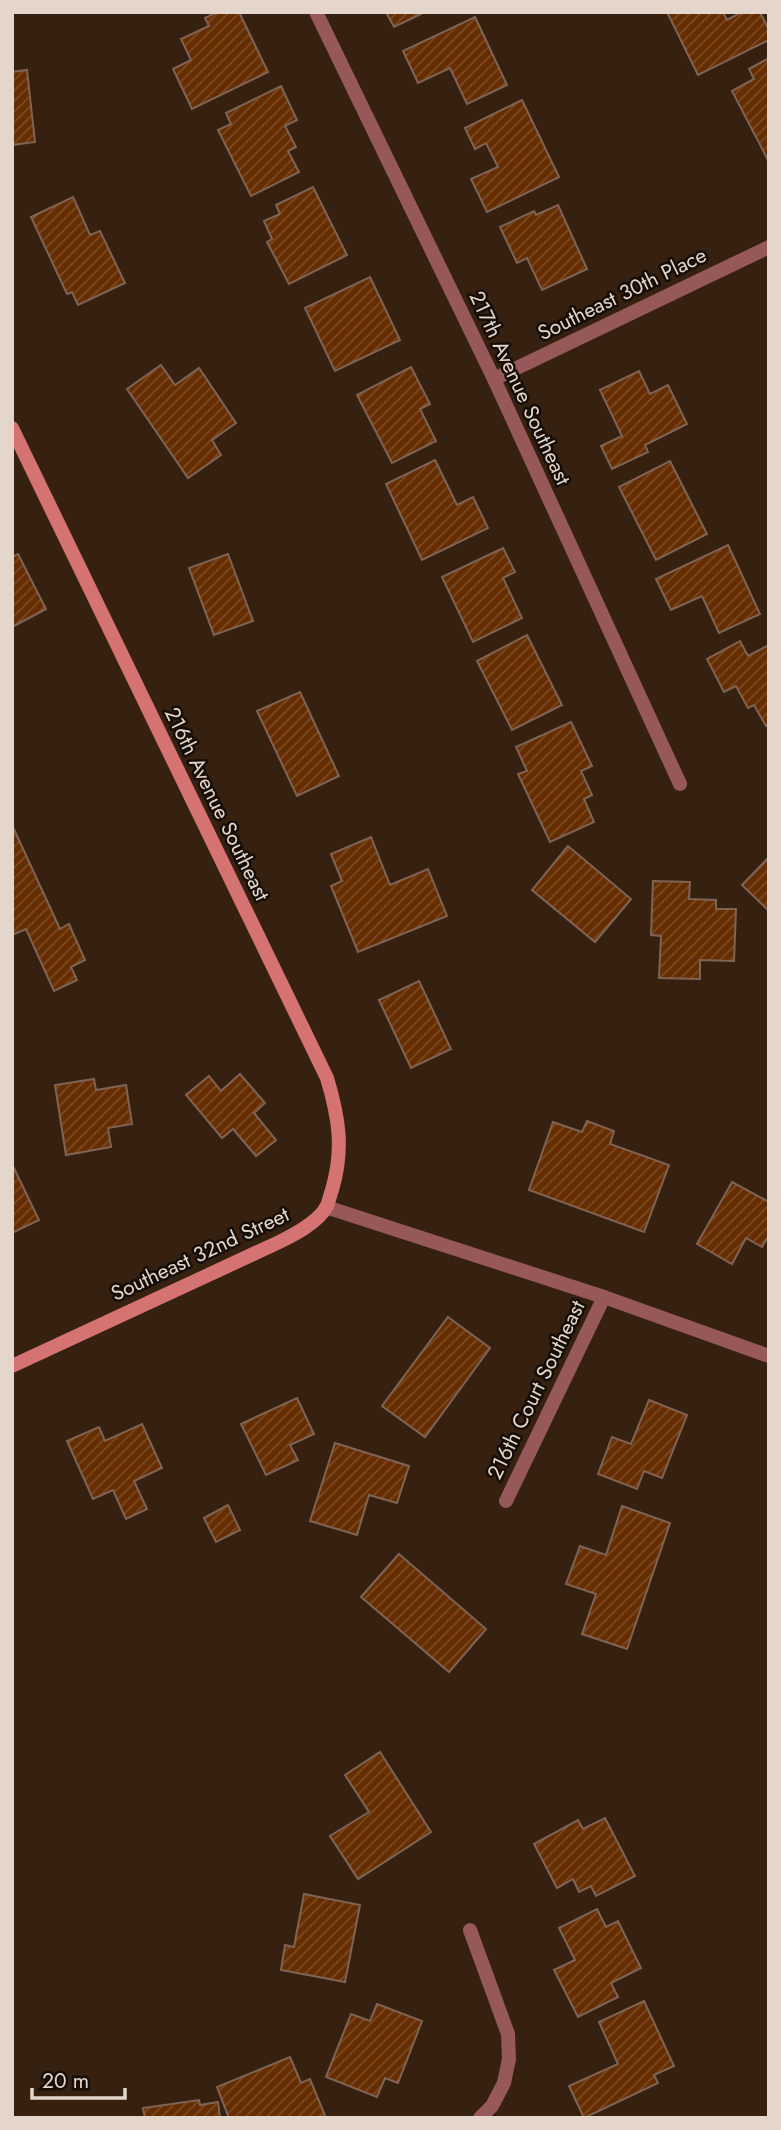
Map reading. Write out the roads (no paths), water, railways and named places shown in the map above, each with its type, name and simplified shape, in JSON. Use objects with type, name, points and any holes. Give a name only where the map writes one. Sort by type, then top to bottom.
[{"type":"street","name":"217th Avenue Southeast","points":[[316,12],[494,379],[680,783]]},
{"type":"street","name":"Southeast 30th Place","points":[[494,379],[769,247]]},
{"type":"street","name":"216th Avenue Southeast","points":[[12,428],[16,444],[327,1079],[337,1112],[340,1139],[336,1176],[326,1208]]},
{"type":"street","points":[[326,1208],[604,1297],[769,1356]]},
{"type":"street","name":"Southeast 32nd Street","points":[[12,1366],[303,1230],[326,1208]]},
{"type":"street","name":"216th Court Southeast","points":[[506,1501],[604,1297]]},
{"type":"street","points":[[470,1930],[508,2034],[509,2059],[504,2083],[492,2106],[480,2118]]}]
